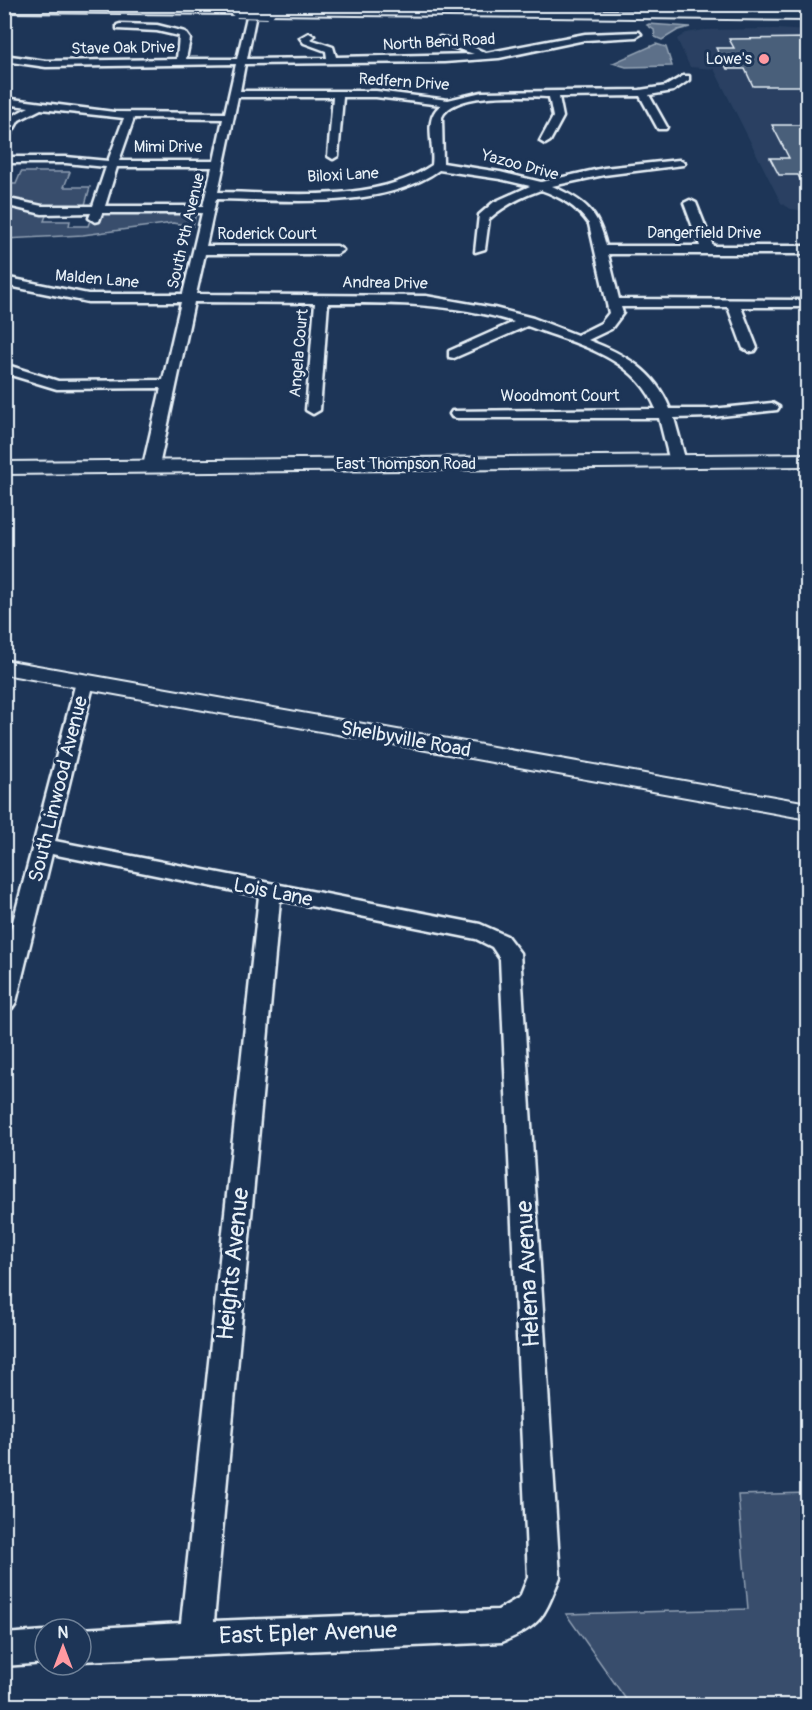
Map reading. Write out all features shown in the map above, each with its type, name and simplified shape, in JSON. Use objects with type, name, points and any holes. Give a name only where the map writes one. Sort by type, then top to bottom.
[{"type":"highway","points":[[184,4],[238,8]]},
{"type":"highway","points":[[4,8],[775,4]]},
{"type":"highway","points":[[494,7],[807,11]]},
{"type":"highway","points":[[268,8],[807,23]]},
{"type":"highway","points":[[439,13],[807,16]]},
{"type":"main road","name":"East Thompson Road","points":[[4,468],[807,460]]},
{"type":"main road","name":"Shelbyville Road","points":[[4,667],[807,811]]},
{"type":"street","name":"South 9th Avenue","points":[[151,466],[254,4]]},
{"type":"street","points":[[120,27],[164,28],[182,34],[185,39],[182,62]]},
{"type":"street","name":"North Bend Road","points":[[242,61],[484,57],[527,51],[585,37],[636,34]]},
{"type":"street","points":[[309,36],[305,38],[307,41],[330,49],[332,60]]},
{"type":"street","points":[[440,40],[463,46],[484,57]]},
{"type":"street","name":"Stave Oak Drive","points":[[4,58],[38,64],[242,61]]},
{"type":"street","name":"Redfern Drive","points":[[235,94],[401,95],[450,103],[493,94],[643,93],[674,88],[686,78]]},
{"type":"street","points":[[545,141],[558,117],[553,93]]},
{"type":"street","points":[[643,93],[662,127]]},
{"type":"street","points":[[333,156],[338,94]]},
{"type":"street","points":[[4,101],[130,116],[230,116]]},
{"type":"street","points":[[438,166],[437,115],[450,103]]},
{"type":"street","points":[[4,137],[15,118],[39,105]]},
{"type":"street","name":"Mimi Drive","points":[[96,214],[130,116]]},
{"type":"street","points":[[4,160],[71,160],[112,164]]},
{"type":"street","name":"Mimi Drive","points":[[112,164],[218,164]]},
{"type":"street","points":[[479,249],[480,226],[484,215],[495,207],[541,187],[596,172],[678,164]]},
{"type":"street","name":"Yazoo Drive","points":[[438,166],[484,173],[541,187],[568,198],[584,209],[595,224],[615,303]]},
{"type":"street","name":"Biloxi Lane","points":[[211,195],[366,193],[409,183],[427,176],[438,166]]},
{"type":"street","points":[[4,201],[36,209],[96,214],[207,209]]},
{"type":"street","points":[[690,203],[708,250]]},
{"type":"street","name":"Roderick Court","points":[[198,250],[337,250]]},
{"type":"street","name":"Dangerfield Drive","points":[[601,250],[807,250]]},
{"type":"street","name":"Malden Lane","points":[[7,284],[78,297],[187,300]]},
{"type":"street","name":"Angela Court","points":[[312,410],[322,299]]},
{"type":"street","name":"Andrea Drive","points":[[187,300],[448,301],[494,310],[577,340]]},
{"type":"street","points":[[577,340],[609,323],[616,313],[615,303],[799,303]]},
{"type":"street","points":[[733,303],[750,348]]},
{"type":"street","points":[[454,354],[528,321]]},
{"type":"street","points":[[577,340],[619,358],[643,376],[658,397],[678,462]]},
{"type":"street","points":[[4,368],[57,385],[168,384]]},
{"type":"street","name":"Woodmont Court","points":[[457,414],[712,413],[772,407]]},
{"type":"street","name":"South Linwood Avenue","points":[[4,1002],[85,682]]},
{"type":"street","name":"Lois Lane","points":[[44,846],[480,932],[501,942]]},
{"type":"street","name":"Heights Avenue","points":[[196,1638],[270,891]]},
{"type":"street","name":"Helena Avenue","points":[[501,942],[511,959],[544,1577],[531,1608]]},
{"type":"street","name":"East Epler Avenue","points":[[93,1644],[502,1626],[531,1608]]},
{"type":"street","points":[[4,1650],[33,1648]]},
{"type":"shaded area","points":[[647,25],[690,27],[678,30],[662,40],[655,37],[654,30]]},
{"type":"shaded area","points":[[704,30],[807,31],[807,211],[791,209],[781,203],[714,69],[690,67],[677,39],[686,33]]},
{"type":"shaded area","points":[[656,44],[666,47],[672,66],[626,67],[613,63]]},
{"type":"shaded area","points":[[21,172],[70,172],[64,187],[90,187],[85,205],[50,205],[44,221],[70,221],[69,226],[88,226],[93,212],[183,211],[196,213],[193,226],[173,223],[83,235],[5,239],[5,184],[16,184]]},
{"type":"shaded area","points":[[807,1493],[807,1705],[630,1705],[566,1614],[748,1609],[738,1495]]},
{"type":"building","name":"Lowe's","points":[[807,38],[807,86],[753,86],[745,69],[727,69],[716,48],[734,48],[729,39]]},
{"type":"building","points":[[772,125],[807,125],[807,193],[798,175],[779,175],[770,158],[789,158]]},
{"type":"place","name":"Lowe's","points":[[764,59]]}]
